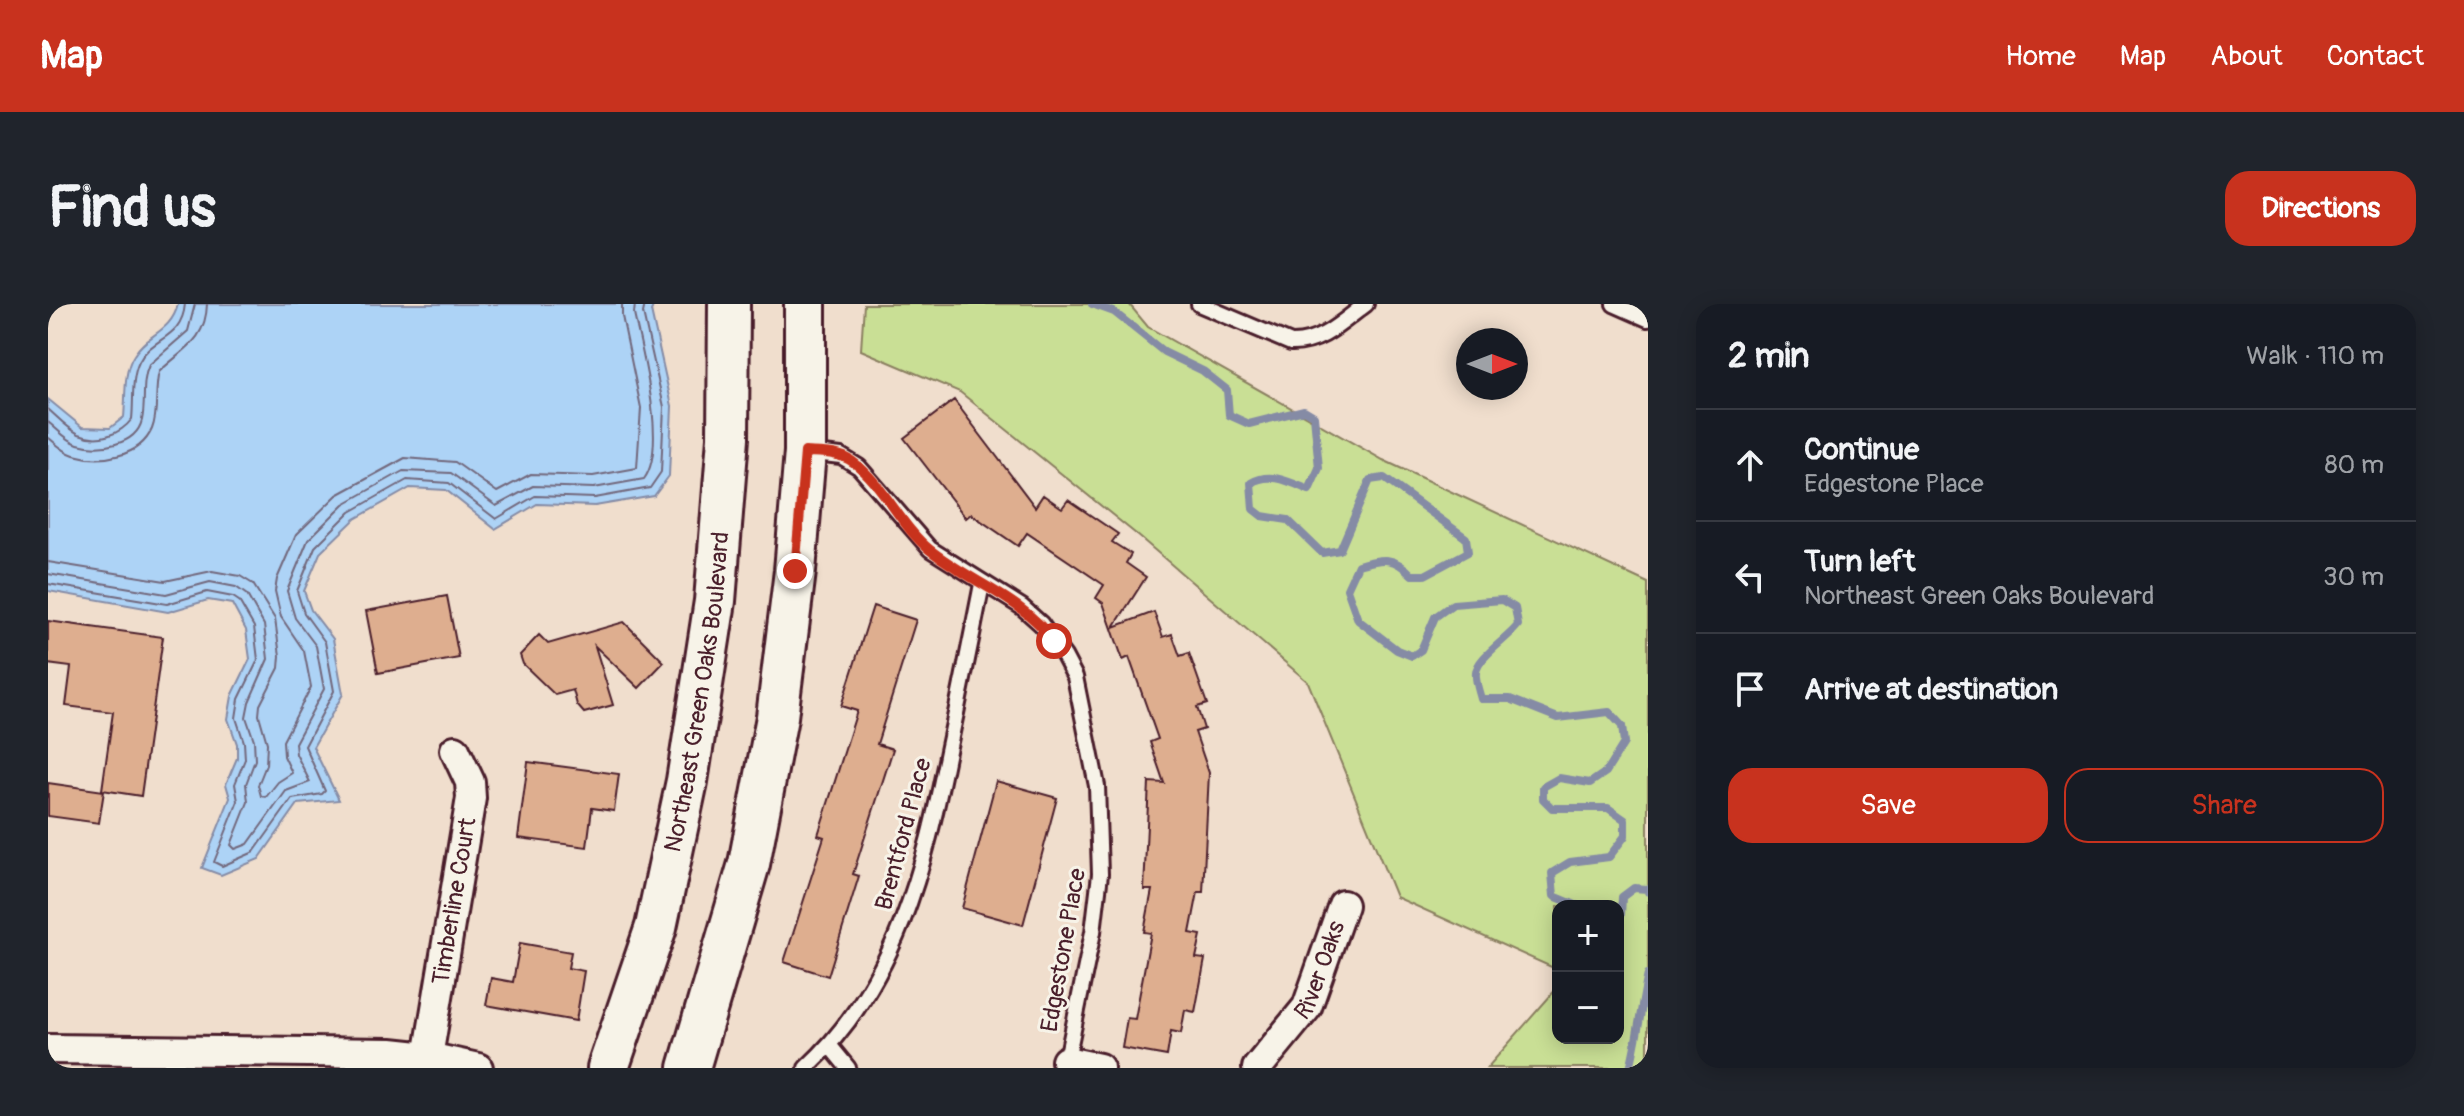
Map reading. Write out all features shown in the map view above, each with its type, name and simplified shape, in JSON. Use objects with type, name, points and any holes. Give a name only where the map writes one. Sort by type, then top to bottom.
[{"type":"main road","name":"Northeast Green Oaks Boulevard","points":[[608,1068],[656,927],[690,766],[715,601],[728,438],[729,304]]},
{"type":"main road","points":[[689,1068],[749,864],[777,717],[795,571],[805,452],[805,304]]},
{"type":"street","name":"Timberline Court","points":[[428,1057],[471,798],[470,782],[455,750]]},
{"type":"street","name":"River Oaks","points":[[1257,1068],[1307,1007],[1343,905]]},
{"type":"street","points":[[48,1049],[356,1051],[428,1057],[478,1068]]},
{"type":"street","points":[[1066,1065],[1099,1068]]},
{"type":"lane","points":[[1199,304],[1291,343],[1302,343],[1328,333],[1366,304]]},
{"type":"lane","points":[[1614,304],[1648,319]]},
{"type":"lane","name":"Edgestone Place","points":[[805,452],[850,459],[930,549],[1022,607],[1041,624],[1075,677],[1090,745],[1099,818],[1099,888],[1066,1065]]},
{"type":"lane","name":"Brentford Place","points":[[806,1068],[830,1046],[859,1008],[887,958],[911,901],[933,826],[982,584]]},
{"type":"lane","points":[[830,1046],[848,1068]]},
{"type":"green space","points":[[864,304],[1129,304],[1148,327],[1383,460],[1648,583],[1648,1068],[1487,1068],[1552,994],[1552,1044],[1624,1044],[1624,900],[1552,900],[1552,967],[1396,897],[1308,682],[1136,534],[960,392],[861,350]]},
{"type":"water","points":[[178,304],[654,304],[651,311],[672,406],[669,476],[654,496],[595,506],[537,504],[495,529],[446,490],[410,488],[355,519],[320,553],[304,591],[311,610],[333,639],[343,694],[313,747],[339,800],[298,804],[259,859],[221,875],[202,868],[230,798],[226,784],[237,758],[237,744],[228,719],[232,696],[250,659],[246,630],[232,604],[208,600],[168,612],[48,591],[48,399],[82,427],[110,428],[124,417],[130,361],[145,342],[170,321]]},
{"type":"building","points":[[954,400],[1035,507],[1043,495],[1062,508],[1068,500],[1118,534],[1112,542],[1131,554],[1126,563],[1146,577],[1114,627],[1154,612],[1163,637],[1172,634],[1180,656],[1189,653],[1207,704],[1197,707],[1204,729],[1195,732],[1209,773],[1203,892],[1198,892],[1190,933],[1201,935],[1196,958],[1205,959],[1195,1012],[1185,1010],[1181,1033],[1171,1031],[1167,1056],[1122,1048],[1127,1018],[1135,1019],[1151,933],[1144,932],[1152,890],[1144,890],[1149,782],[1164,783],[1150,742],[1158,739],[1129,657],[1123,660],[1103,603],[1096,598],[1104,585],[1027,533],[1018,546],[971,514],[966,518],[904,438]]},
{"type":"building","points":[[447,596],[459,658],[378,673],[366,611]]},
{"type":"building","points":[[873,606],[916,620],[877,744],[893,749],[853,874],[859,876],[828,976],[784,962],[824,837],[818,835],[857,711],[841,706]]},
{"type":"building","points":[[48,621],[163,637],[141,796],[102,790],[113,712],[66,706],[71,667],[48,664]]},
{"type":"building","points":[[624,622],[664,662],[639,688],[595,646],[613,705],[584,713],[577,705],[573,690],[555,695],[523,664],[520,655],[539,635],[548,644]]},
{"type":"building","points":[[528,762],[619,774],[614,811],[592,808],[587,847],[518,838]]},
{"type":"building","points":[[996,781],[1057,798],[1023,925],[962,908]]},
{"type":"building","points":[[48,783],[104,791],[99,823],[48,816]]},
{"type":"building","points":[[520,943],[571,952],[568,968],[584,971],[576,1021],[486,1005],[491,978],[513,982]]},
{"type":"waterway","points":[[1092,304],[1114,312],[1164,352],[1203,371],[1227,390],[1229,415],[1249,424],[1304,410],[1314,416],[1319,468],[1309,490],[1273,478],[1251,483],[1253,509],[1262,516],[1288,520],[1322,553],[1340,550],[1370,480],[1384,478],[1466,538],[1468,552],[1425,575],[1412,575],[1399,564],[1388,560],[1358,565],[1347,589],[1358,620],[1397,650],[1412,656],[1421,650],[1435,617],[1453,604],[1502,600],[1515,608],[1518,625],[1487,654],[1478,667],[1476,679],[1481,699],[1510,699],[1558,718],[1609,712],[1622,726],[1624,743],[1606,772],[1590,783],[1559,778],[1543,787],[1543,799],[1552,808],[1608,808],[1625,820],[1625,836],[1609,857],[1570,862],[1552,873],[1554,896],[1564,900]]},
{"type":"waterway","points":[[1622,900],[1634,888],[1647,889],[1648,892]]},
{"type":"waterway","points":[[1630,1068],[1648,974]]},
{"type":"route","points":[[795,571],[805,452],[841,456],[859,467],[930,549],[1022,607],[1054,641]]}]
